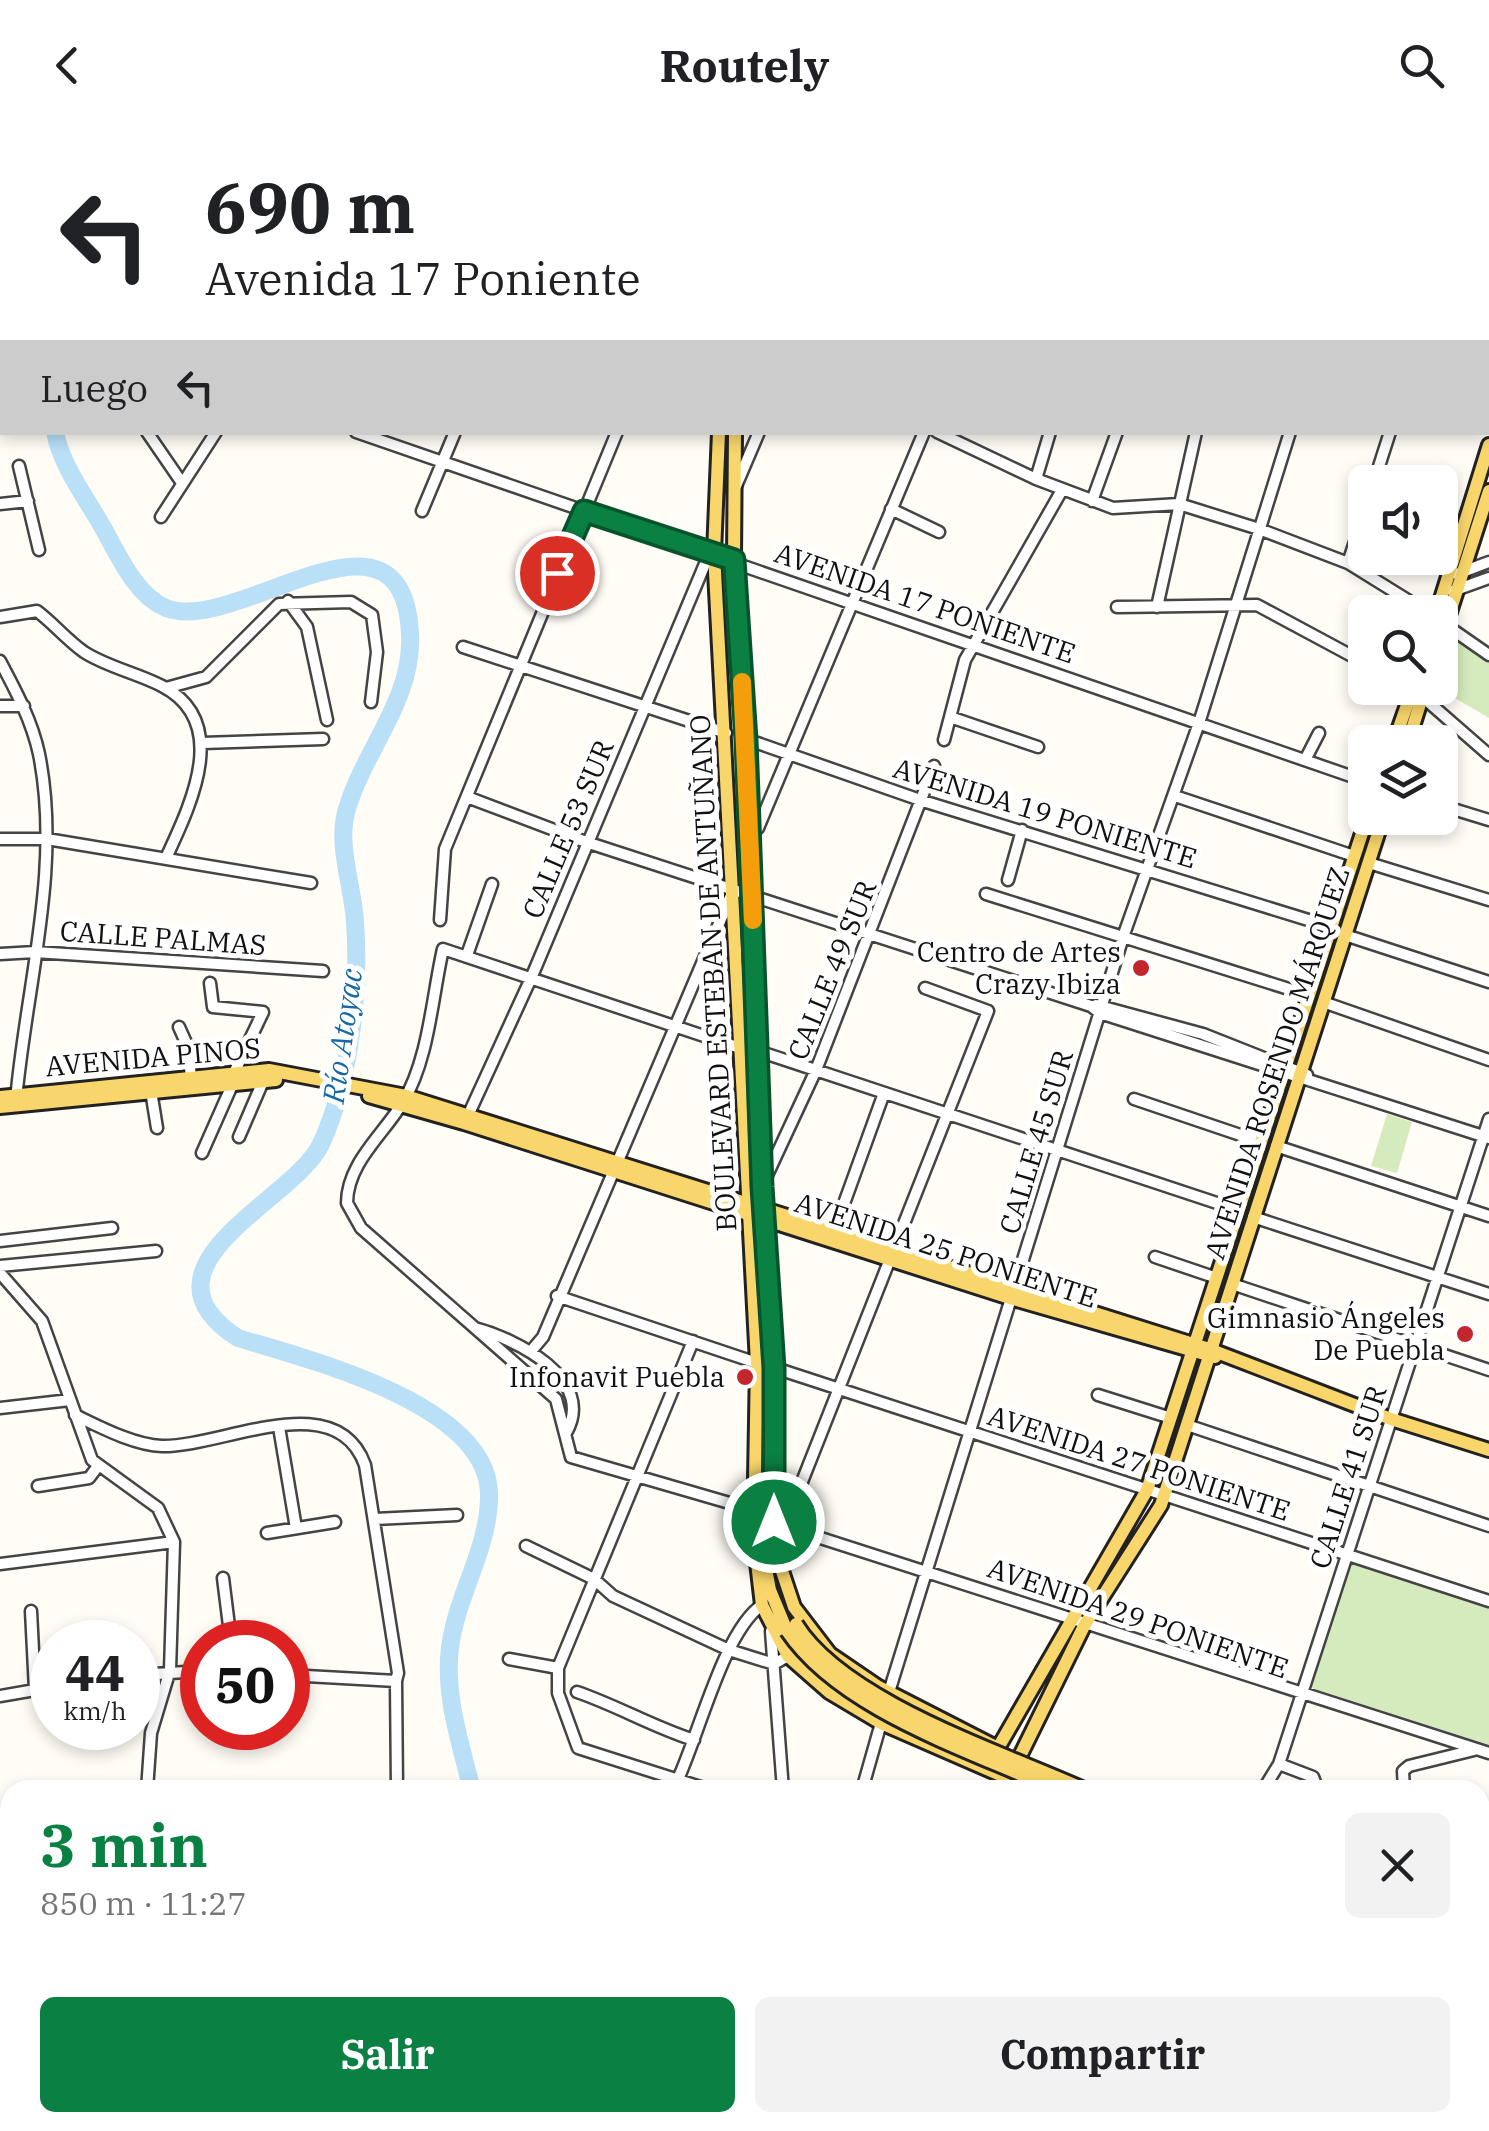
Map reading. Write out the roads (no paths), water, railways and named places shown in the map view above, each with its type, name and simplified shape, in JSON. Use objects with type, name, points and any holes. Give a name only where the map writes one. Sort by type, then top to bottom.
[{"type":"main road","name":"BOULEVARD ESTEBAN DE ANTUÑANO","points":[[718,435],[712,553],[726,733],[758,1363],[756,1511]]},
{"type":"main road","name":"BOULEVARD ESTEBAN DE ANTUÑANO","points":[[735,435],[734,560],[746,740],[762,1187],[774,1368],[777,1556]]},
{"type":"main road","points":[[1450,595],[1489,446]]},
{"type":"main road","points":[[1443,595],[1463,572],[1489,491]]},
{"type":"main road","name":"AVENIDA ROSENDO MÁRQUEZ","points":[[1019,1758],[1077,1623],[1147,1490],[1190,1348],[1361,835]]},
{"type":"main road","name":"AVENIDA ROSENDO MÁRQUEZ","points":[[998,1748],[1164,1495],[1276,1146],[1304,1076],[1323,1002],[1378,835]]},
{"type":"main road","name":"AVENIDA PINOS","points":[[0,1097],[16,1100],[151,1092],[269,1070],[368,1092]]},
{"type":"main road","name":"AVENIDA PINOS","points":[[0,1107],[16,1100],[190,1078],[312,1080]]},
{"type":"main road","name":"AVENIDA 25 PONIENTE","points":[[368,1092],[467,1118],[749,1206],[1224,1358],[1489,1450]]},
{"type":"main road","points":[[756,1511],[755,1572],[762,1605],[771,1630],[788,1656],[829,1692],[881,1723],[1014,1780]]},
{"type":"main road","points":[[756,1511],[770,1590],[815,1666],[848,1692],[1035,1780]]},
{"type":"main road","points":[[777,1556],[782,1598],[791,1628],[839,1675],[885,1700],[1064,1780]]},
{"type":"main road","points":[[777,1556],[794,1607],[830,1654],[890,1692],[1070,1780]]},
{"type":"main road","points":[[1026,1735],[1030,1755],[1048,1771]]},
{"type":"main road","points":[[998,1748],[1026,1780]]},
{"type":"main road","points":[[1019,1758],[1029,1780]]},
{"type":"main road","points":[[1040,1780],[1048,1771]]},
{"type":"street","points":[[148,435],[182,483]]},
{"type":"street","points":[[161,516],[214,435]]},
{"type":"street","name":"AVENIDA 17 PONIENTE","points":[[365,435],[1348,774]]},
{"type":"street","points":[[422,511],[453,435]]},
{"type":"street","points":[[440,920],[446,849],[616,435]]},
{"type":"street","points":[[736,487],[758,435]]},
{"type":"street","points":[[749,834],[758,828],[849,603],[923,435]]},
{"type":"street","points":[[944,435],[1036,479],[1113,508],[1179,504],[1348,563]]},
{"type":"street","points":[[1036,479],[1049,435]]},
{"type":"street","points":[[1092,501],[1116,435]]},
{"type":"street","points":[[1158,608],[1195,435]]},
{"type":"street","name":"CALLE 45 SUR","points":[[890,1692],[1059,1150],[1098,1008],[1200,723],[1289,435]]},
{"type":"street","points":[[1379,465],[1389,435]]},
{"type":"street","points":[[19,466],[39,550]]},
{"type":"street","points":[[944,740],[974,644],[1062,490]]},
{"type":"street","points":[[0,504],[28,502]]},
{"type":"street","points":[[891,509],[939,532]]},
{"type":"street","name":"CALLE 53 SUR","points":[[467,1118],[532,976],[712,553]]},
{"type":"street","points":[[1463,572],[1489,562]]},
{"type":"street","points":[[1367,575],[1399,595]]},
{"type":"street","points":[[1453,584],[1489,578]]},
{"type":"street","points":[[288,601],[307,627],[327,720]]},
{"type":"street","points":[[166,688],[206,676],[280,604],[351,602],[372,615],[377,652],[372,702]]},
{"type":"street","points":[[1117,607],[1236,608],[1257,604],[1348,653]]},
{"type":"street","points":[[0,617],[37,611],[84,652],[166,688],[189,709],[204,744],[192,804],[166,858]]},
{"type":"street","points":[[1458,633],[1489,655]]},
{"type":"street","points":[[463,646],[726,733]]},
{"type":"street","points":[[0,662],[24,706],[38,750],[47,839],[16,1100]]},
{"type":"street","points":[[1434,705],[1489,755]]},
{"type":"street","points":[[0,706],[24,706]]},
{"type":"street","points":[[950,717],[1038,746]]},
{"type":"street","points":[[1305,760],[1319,732]]},
{"type":"street","points":[[204,744],[323,739]]},
{"type":"street","name":"AVENIDA 19 PONIENTE","points":[[746,740],[923,801],[1331,927]]},
{"type":"street","name":"CALLE 49 SUR","points":[[762,1187],[872,934],[934,766]]},
{"type":"street","points":[[1175,796],[1354,856]]},
{"type":"street","points":[[467,798],[733,891],[1486,1137]]},
{"type":"street","points":[[1458,811],[1489,820]]},
{"type":"street","points":[[1008,880],[1022,830]]},
{"type":"street","points":[[0,840],[47,839],[311,883]]},
{"type":"street","points":[[1369,862],[1489,900]]},
{"type":"street","points":[[467,956],[492,884]]},
{"type":"street","points":[[532,1350],[543,1337],[557,1296],[733,891]]},
{"type":"street","points":[[986,894],[1308,996]]},
{"type":"street","points":[[1345,935],[1489,982]]},
{"type":"street","points":[[740,1048],[443,949],[418,1066],[404,1100],[354,1171],[347,1203],[361,1228],[469,1327],[556,1399],[571,1457],[756,1511]]},
{"type":"street","name":"CALLE PALMAS","points":[[0,954],[35,952],[323,970]]},
{"type":"street","points":[[202,1154],[263,1012],[213,1007],[210,983]]},
{"type":"street","points":[[774,1522],[794,1502],[988,1011],[925,988]]},
{"type":"street","points":[[1323,1002],[1489,1060]]},
{"type":"street","points":[[179,1027],[188,1048],[190,1078]]},
{"type":"street","points":[[758,1051],[1238,1210]]},
{"type":"street","points":[[239,1138],[264,1079]]},
{"type":"street","points":[[151,1092],[157,1128]]},
{"type":"street","points":[[833,1234],[884,1093]]},
{"type":"street","points":[[1134,1099],[1261,1142]]},
{"type":"street","name":"CALLE 41 SUR","points":[[1269,1780],[1279,1764],[1489,1120]]},
{"type":"street","points":[[1276,1146],[1489,1216]]},
{"type":"street","points":[[1253,1217],[1489,1294]]},
{"type":"street","points":[[0,1241],[112,1228]]},
{"type":"street","points":[[0,1269],[156,1251]]},
{"type":"street","points":[[1155,1257],[1216,1278]]},
{"type":"street","points":[[0,1269],[42,1322],[87,1452],[98,1466],[148,1498],[164,1518],[174,1542],[170,1670],[150,1733],[148,1780]]},
{"type":"street","points":[[1232,1284],[1489,1370]]},
{"type":"street","points":[[557,1296],[758,1363]]},
{"type":"street","points":[[469,1327],[532,1350],[555,1371],[574,1407],[575,1418],[566,1433]]},
{"type":"street","points":[[663,1780],[578,1748],[558,1693],[558,1668],[693,1341]]},
{"type":"street","name":"AVENIDA 27 PONIENTE","points":[[774,1368],[1489,1602]]},
{"type":"street","points":[[1098,1395],[1171,1418]]},
{"type":"street","points":[[0,1408],[70,1400]]},
{"type":"street","points":[[75,1416],[156,1446],[322,1424],[352,1439],[365,1465],[397,1677],[397,1780]]},
{"type":"street","points":[[1187,1425],[1489,1526]]},
{"type":"street","points":[[279,1427],[296,1528]]},
{"type":"street","points":[[38,1486],[89,1478],[98,1466]]},
{"type":"street","points":[[375,1519],[456,1515]]},
{"type":"street","points":[[267,1533],[335,1522]]},
{"type":"street","name":"AVENIDA 29 PONIENTE","points":[[774,1522],[1300,1696],[1489,1753]]},
{"type":"street","points":[[0,1564],[174,1542]]},
{"type":"street","points":[[526,1546],[594,1579],[613,1596],[730,1650],[774,1664],[788,1656]]},
{"type":"street","points":[[222,1578],[227,1620]]},
{"type":"street","points":[[678,1780],[730,1650],[744,1622],[762,1605]]},
{"type":"street","points":[[31,1610],[32,1620]]},
{"type":"street","points":[[771,1630],[782,1780]]},
{"type":"street","points":[[509,1659],[558,1668]]},
{"type":"street","points":[[160,1672],[180,1670]]},
{"type":"street","points":[[310,1675],[397,1677]]},
{"type":"street","points":[[0,1696],[30,1691]]},
{"type":"street","points":[[576,1692],[631,1711],[649,1726],[694,1740]]},
{"type":"street","points":[[865,1780],[881,1723]]},
{"type":"street","points":[[1403,1780],[1403,1771],[1476,1749]]},
{"type":"street","points":[[1279,1764],[1315,1780]]},
{"type":"waterway","name":"Río Atoyac","points":[[56,435],[68,469],[128,573],[145,594],[166,608],[196,611],[233,603],[311,575],[348,567],[378,570],[400,590],[410,633],[404,680],[355,787],[344,822],[344,851],[355,922],[356,977],[351,1035],[339,1092],[321,1144],[305,1165],[228,1235],[209,1260],[200,1285],[209,1311],[238,1338],[389,1390],[459,1435],[481,1462],[489,1494],[488,1514],[453,1629],[449,1666],[455,1720],[470,1780]]},
{"type":"place","name":"Centro de Artes Crazy Ibiza","points":[[1141,968]]},
{"type":"place","name":"Gimnasio Ángeles De Puebla","points":[[1465,1334]]},
{"type":"place","name":"Infonavit Puebla","points":[[745,1377]]}]
